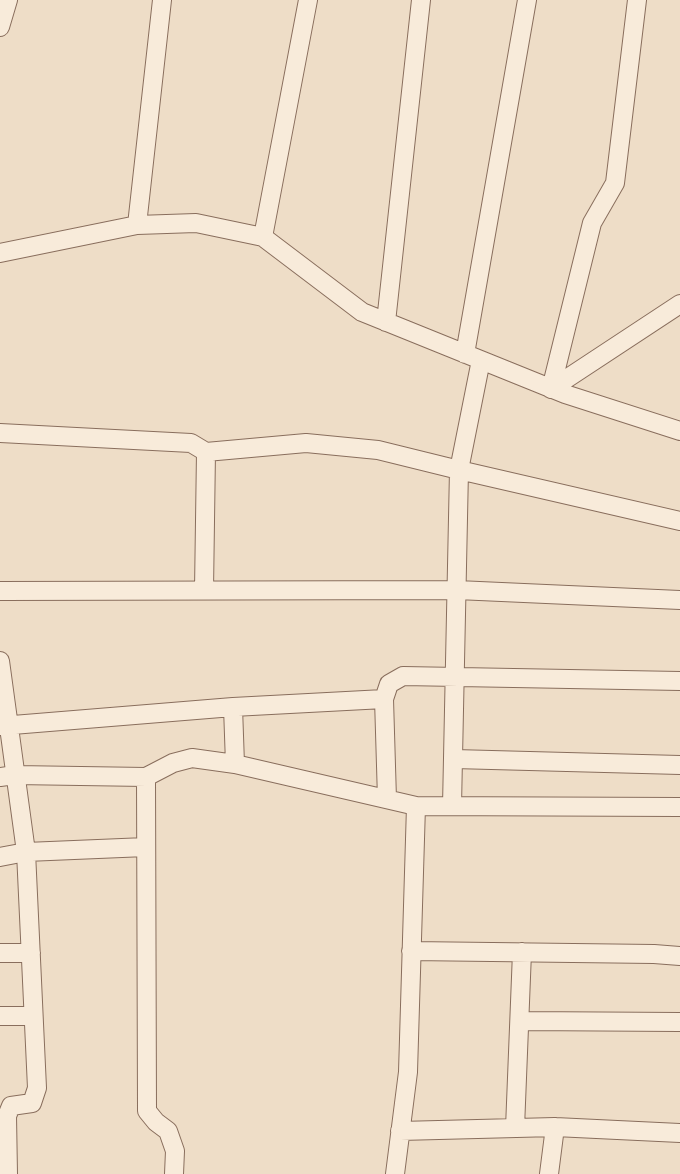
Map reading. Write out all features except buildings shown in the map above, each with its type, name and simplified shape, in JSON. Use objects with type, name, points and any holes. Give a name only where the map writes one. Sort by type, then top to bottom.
[{"type":"street","points":[[0,26],[8,0]]},
{"type":"street","points":[[136,225],[162,0]]},
{"type":"street","points":[[263,237],[308,0]]},
{"type":"street","points":[[386,322],[421,0]]},
{"type":"street","points":[[452,806],[459,470],[473,357],[528,0]]},
{"type":"street","points":[[551,389],[592,223],[615,183],[637,0]]},
{"type":"street","points":[[0,253],[136,225],[196,222],[263,237],[362,312],[551,389],[680,431]]},
{"type":"street","points":[[551,389],[680,304]]},
{"type":"street","points":[[0,433],[191,443],[206,452],[306,443],[378,450],[680,521]]},
{"type":"street","points":[[204,590],[206,452]]},
{"type":"street","points":[[0,590],[456,590],[680,600]]},
{"type":"street","points":[[0,661],[8,776],[26,852],[37,1088],[32,1103],[11,1106],[7,1116],[8,1174]]},
{"type":"street","points":[[387,799],[384,699],[388,684],[403,676],[680,681]]},
{"type":"street","points":[[4,725],[233,707],[384,699]]},
{"type":"street","points":[[233,707],[234,764]]},
{"type":"street","points":[[8,776],[146,777],[173,763],[192,758],[234,764],[416,806],[680,807]]},
{"type":"street","points":[[454,758],[680,765]]},
{"type":"street","points":[[146,777],[147,1111],[156,1122],[168,1132],[175,1151],[174,1174]]},
{"type":"street","points":[[395,1174],[408,1072],[416,806]]},
{"type":"street","points":[[0,857],[26,852],[146,847]]},
{"type":"street","points":[[411,951],[654,954],[680,956]]},
{"type":"street","points":[[0,953],[30,952]]},
{"type":"street","points":[[516,1128],[521,1021],[522,952]]},
{"type":"street","points":[[0,1016],[34,1016]]},
{"type":"street","points":[[521,1021],[680,1022]]},
{"type":"street","points":[[400,1131],[555,1127],[680,1133]]},
{"type":"street","points":[[549,1174],[555,1127]]}]
